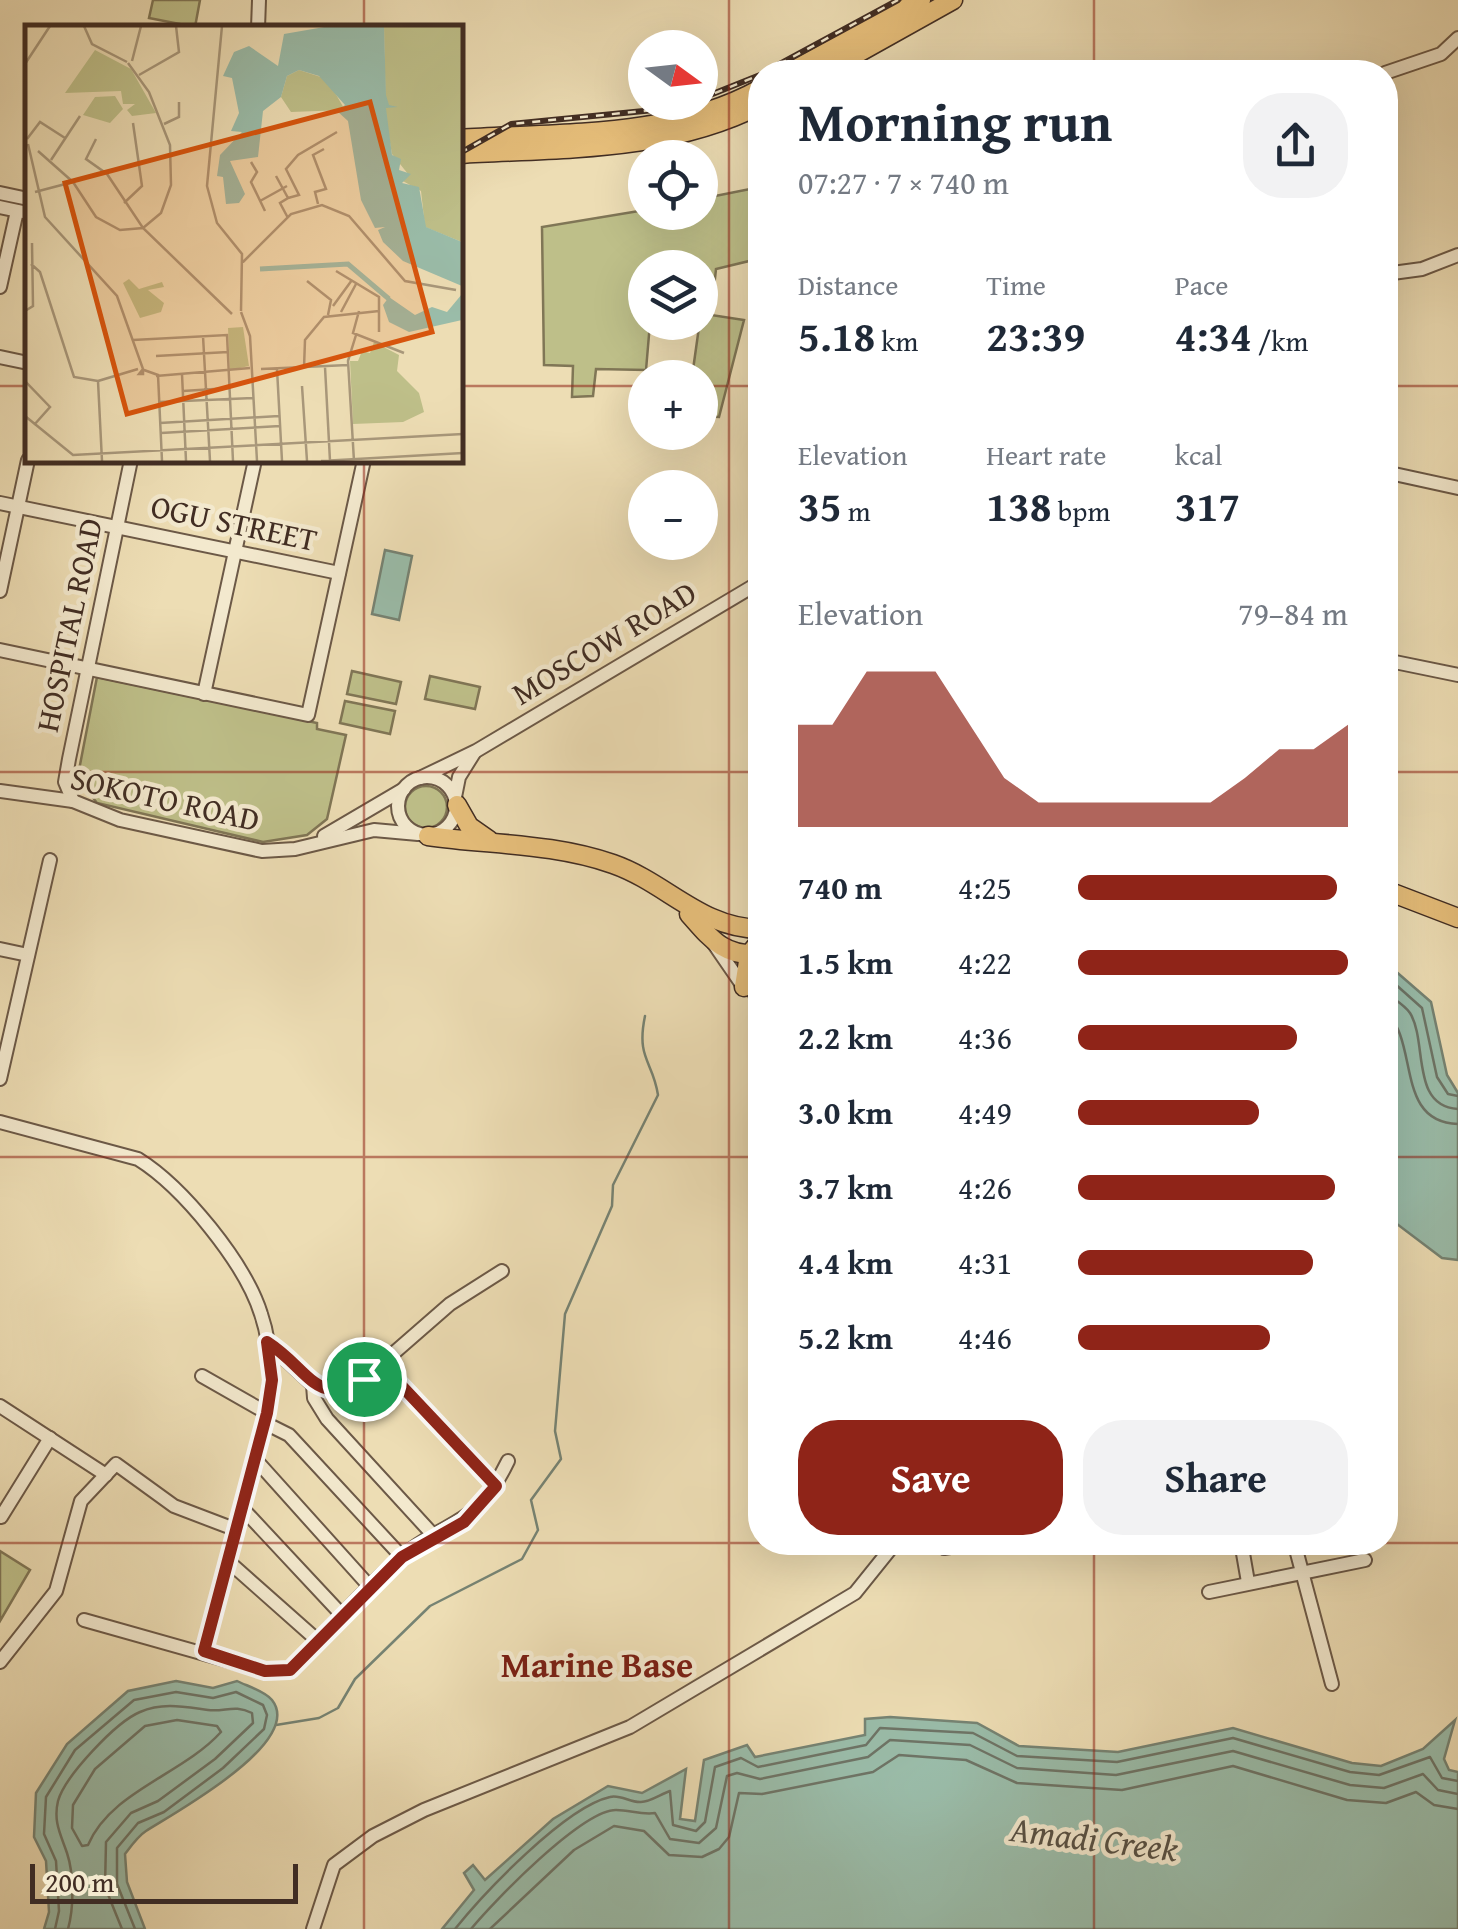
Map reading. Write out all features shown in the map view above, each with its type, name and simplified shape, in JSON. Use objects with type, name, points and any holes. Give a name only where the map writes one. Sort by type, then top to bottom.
[{"type":"main road","points":[[812,60],[921,0]]},
{"type":"main road","points":[[846,60],[953,0]]},
{"type":"main road","points":[[462,139],[654,125],[714,110],[748,94]]},
{"type":"main road","points":[[462,154],[643,142],[709,127],[748,110]]},
{"type":"main road","points":[[456,801],[470,826],[489,840]]},
{"type":"main road","points":[[423,835],[489,840],[603,860],[639,874],[702,916],[734,928],[748,929]]},
{"type":"main road","points":[[1398,895],[1458,918]]},
{"type":"main road","points":[[675,899],[712,942],[748,970]]},
{"type":"street","points":[[258,25],[259,0]]},
{"type":"street","points":[[1398,68],[1442,54],[1456,43]]},
{"type":"street","points":[[0,193],[25,198]]},
{"type":"street","points":[[0,207],[22,212],[0,287]]},
{"type":"street","points":[[1398,272],[1422,269],[1458,255]]},
{"type":"street","points":[[0,356],[25,361]]},
{"type":"street","points":[[0,592],[28,462]]},
{"type":"street","name":"HOSPITAL ROAD","points":[[73,801],[65,782],[131,462]]},
{"type":"street","points":[[204,694],[255,462]]},
{"type":"street","points":[[0,650],[311,713],[364,462]]},
{"type":"street","points":[[1398,475],[1458,488]]},
{"type":"street","name":"OGU STREET","points":[[0,503],[340,573]]},
{"type":"street","name":"MOSCOW ROAD","points":[[420,778],[476,751],[748,589]]},
{"type":"street","points":[[1398,663],[1458,675]]},
{"type":"street","points":[[456,801],[441,780],[420,778],[404,789],[400,815],[423,835],[448,826],[456,801],[458,778],[476,751]]},
{"type":"street","name":"SOKOTO ROAD","points":[[318,840],[404,789]]},
{"type":"street","name":"SOKOTO ROAD","points":[[0,791],[73,801],[120,820],[262,851],[295,848],[374,830],[423,835]]},
{"type":"street","points":[[0,1079],[50,860]]},
{"type":"street","points":[[702,916],[748,968]]},
{"type":"street","points":[[712,942],[748,970]]},
{"type":"street","points":[[0,949],[28,954]]},
{"type":"street","points":[[0,1122],[138,1160],[154,1169],[205,1223],[262,1315],[272,1380],[266,1418],[204,1651]]},
{"type":"street","points":[[267,1342],[313,1385],[323,1388],[349,1384],[381,1364],[450,1304],[502,1271]]},
{"type":"street","points":[[381,1364],[496,1486]]},
{"type":"street","points":[[202,1376],[289,1435],[402,1557]]},
{"type":"street","points":[[313,1385],[314,1398],[327,1419],[435,1537]]},
{"type":"street","points":[[0,1406],[106,1475]]},
{"type":"street","points":[[1,1517],[50,1438]]},
{"type":"street","points":[[255,1459],[371,1588]]},
{"type":"street","points":[[84,1620],[265,1671],[290,1670],[402,1557],[464,1522],[496,1486],[508,1462]]},
{"type":"street","points":[[0,1662],[56,1592],[82,1501],[119,1463],[174,1506],[237,1530]]},
{"type":"street","points":[[242,1508],[342,1615]]},
{"type":"street","points":[[313,1929],[334,1865],[373,1836],[457,1796],[630,1727],[842,1602],[875,1572],[887,1555]]},
{"type":"street","points":[[1243,1555],[1248,1582]]},
{"type":"street","points":[[1297,1555],[1332,1684]]},
{"type":"street","points":[[1209,1592],[1365,1560]]},
{"type":"street","points":[[228,1562],[317,1640]]},
{"type":"green space","points":[[153,0],[200,0],[195,25],[149,18]]},
{"type":"green space","points":[[748,189],[748,261],[718,269],[718,250],[628,250],[628,340],[649,340],[647,360],[628,360],[628,370],[596,369],[593,396],[572,397],[573,366],[544,365],[542,227],[628,213],[628,230],[718,230],[718,195]]},
{"type":"green space","points":[[718,316],[744,320],[719,417],[718,360],[694,360],[697,340],[718,340]]},
{"type":"green space","points":[[352,671],[401,682],[396,704],[347,694]]},
{"type":"green space","points":[[430,676],[480,687],[475,709],[425,699]]},
{"type":"green space","points":[[97,677],[317,723],[317,729],[346,735],[327,819],[307,835],[263,842],[97,803],[83,785],[79,770]]},
{"type":"green space","points":[[345,701],[395,711],[390,734],[340,723]]},
{"type":"green space","points":[[426,786],[441,792],[447,807],[441,822],[426,828],[411,822],[405,807],[411,792]]},
{"type":"green space","points":[[0,1551],[30,1570],[0,1621]]},
{"type":"water","points":[[385,550],[412,556],[399,620],[372,614]]},
{"type":"water","points":[[1398,973],[1431,1002],[1447,1075],[1458,1093],[1458,1260],[1442,1258],[1398,1225]]},
{"type":"water","points":[[176,1681],[213,1688],[237,1681],[265,1694],[272,1700],[277,1717],[270,1736],[232,1774],[143,1833],[125,1854],[127,1882],[145,1929],[44,1929],[49,1912],[46,1861],[34,1837],[36,1793],[67,1744],[128,1691]]},
{"type":"water","name":"Amadi Creek","points":[[865,1719],[977,1723],[1019,1746],[1118,1752],[1233,1728],[1352,1763],[1381,1766],[1423,1749],[1455,1720],[1444,1759],[1449,1770],[1458,1772],[1458,1929],[442,1929],[474,1890],[464,1873],[473,1865],[485,1880],[553,1819],[608,1786],[642,1793],[686,1769],[680,1819],[695,1821],[704,1760],[747,1745],[755,1757],[865,1735]]},
{"type":"waterway","points":[[276,1725],[319,1718],[338,1708],[355,1679],[430,1606],[522,1559],[538,1530],[531,1500],[561,1459],[555,1431],[565,1314],[612,1206],[613,1185],[658,1095],[644,1051],[645,1016]]},
{"type":"railway","points":[[787,60],[898,0]]},
{"type":"railway","points":[[718,92],[748,80]]},
{"type":"railway","points":[[462,152],[511,124],[628,113]]},
{"type":"district","name":"Marine Base","points":[[597,1665]]},
{"type":"route","points":[[267,1342],[282,1351],[313,1385],[334,1388],[364,1379],[381,1364],[496,1486],[464,1522],[402,1557],[290,1670],[265,1671],[204,1651],[267,1413],[272,1380],[267,1342]]}]
